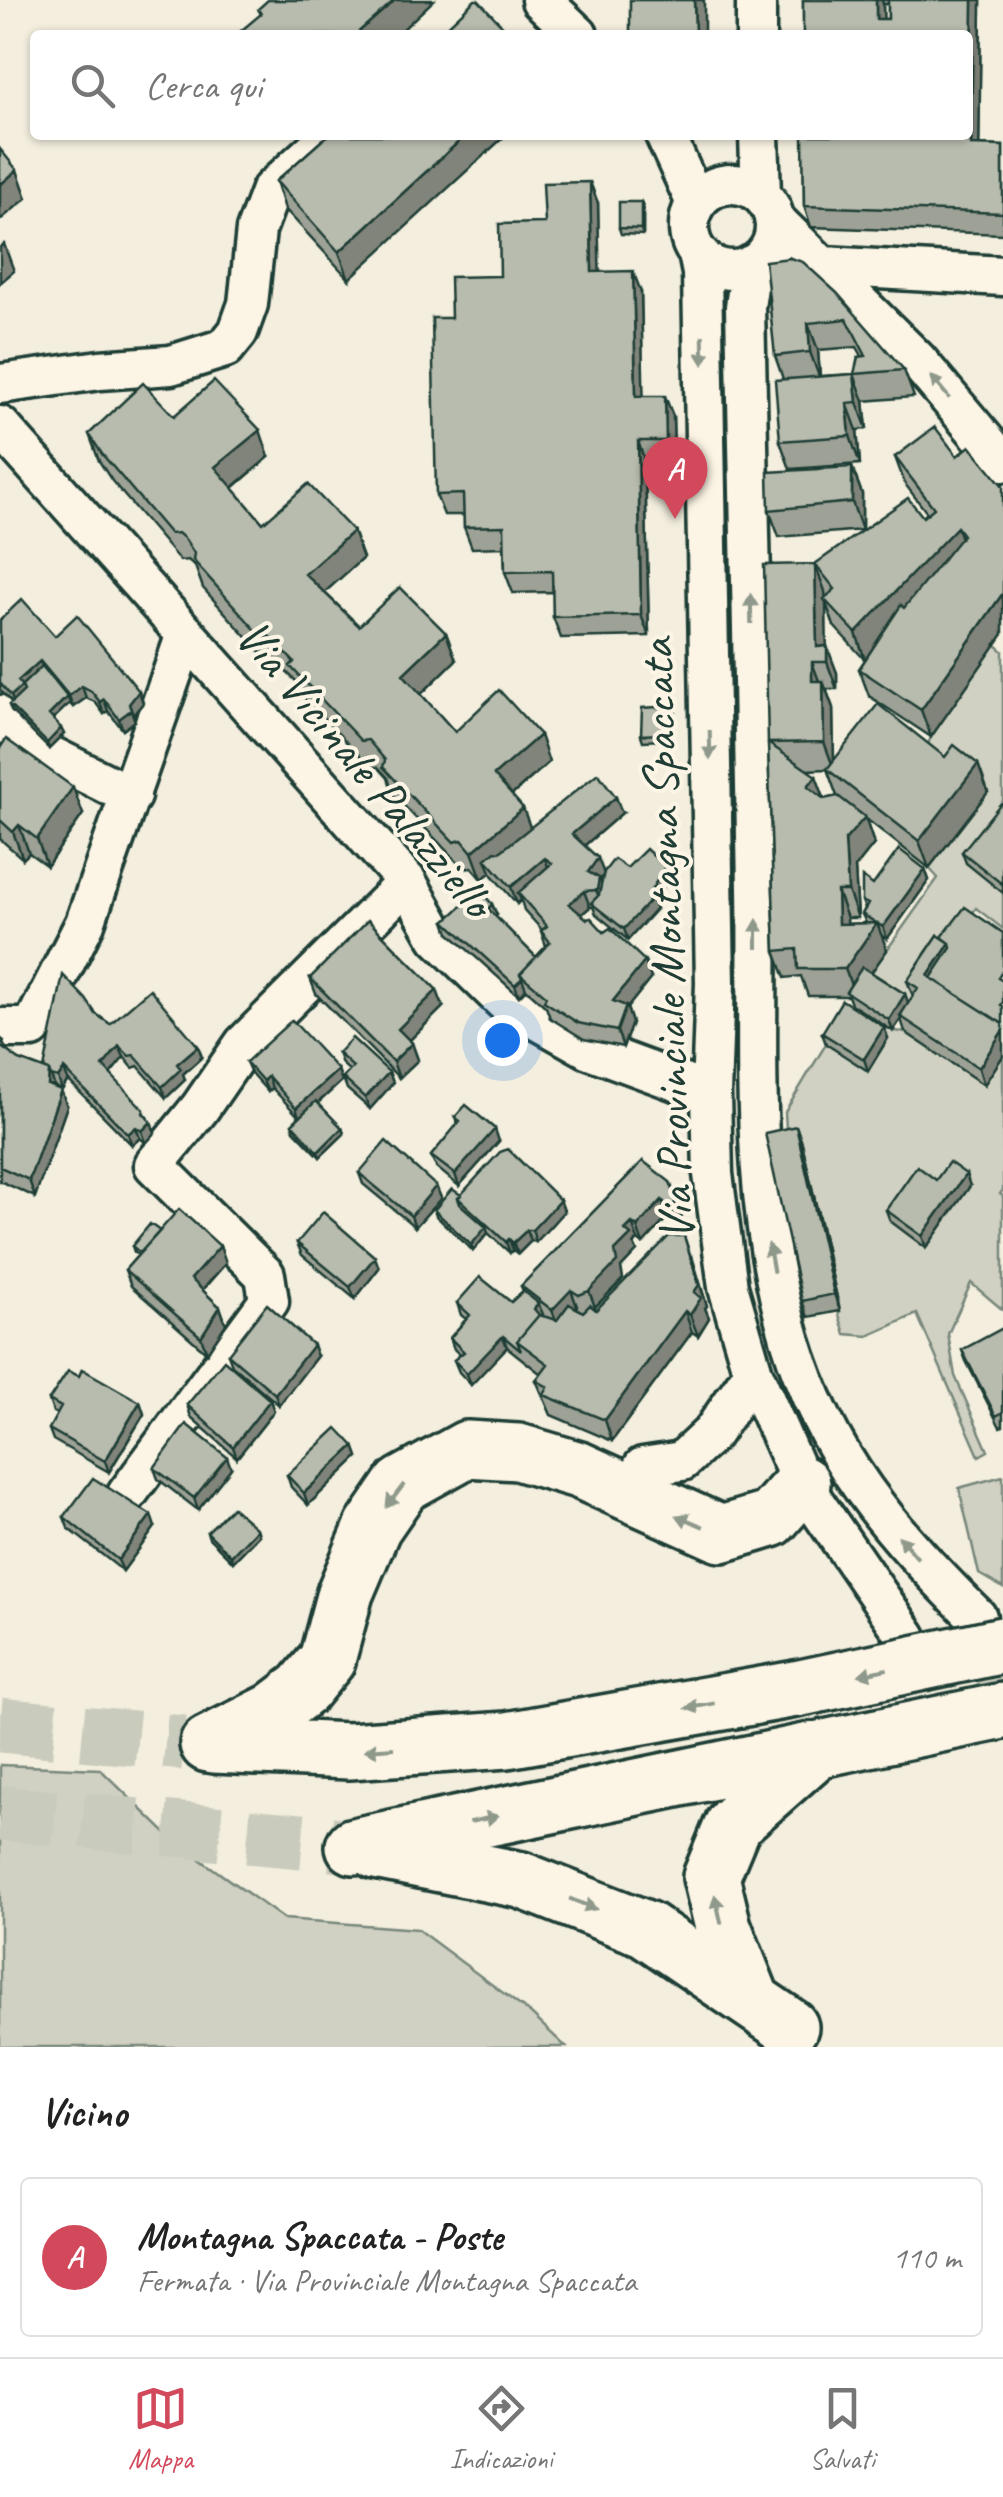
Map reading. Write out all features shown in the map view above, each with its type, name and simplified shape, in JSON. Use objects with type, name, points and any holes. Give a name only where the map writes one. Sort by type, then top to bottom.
[{"type":"highway","points":[[802,1484],[770,1519],[720,1534],[578,1470],[518,1452],[466,1449],[402,1484],[373,1527],[346,1593],[327,1660],[303,1689],[274,1712],[196,1744],[348,1752],[507,1740],[796,1688],[990,1630]]},
{"type":"highway","points":[[816,1750],[733,1824],[711,1877],[722,1927],[771,2014],[646,1929],[521,1880],[354,1846],[1003,1711]]},
{"type":"street","points":[[541,0],[573,30]]},
{"type":"street","points":[[756,0],[756,30]]},
{"type":"street","points":[[0,384],[7,380],[44,380],[100,370],[171,365],[225,348],[238,332],[248,304],[256,230],[271,190],[326,140]]},
{"type":"street","points":[[668,140],[706,195]]},
{"type":"street","points":[[741,140],[688,224],[698,254],[720,268],[735,270],[780,239],[1003,276]]},
{"type":"street","name":"Via Provinciale Montagna Spaccata","points":[[760,140],[780,239],[744,307],[758,893],[758,1162],[771,1262],[791,1341],[822,1419],[854,1479],[909,1549],[990,1630]]},
{"type":"street","points":[[706,195],[736,184],[780,239],[917,360],[1003,462]]},
{"type":"street","name":"Via Provinciale Montagna Spaccata","points":[[698,254],[702,273],[715,963],[713,1174],[728,1288],[753,1372],[802,1484],[907,1637]]},
{"type":"street","name":"Via Vicinale Palazziello","points":[[0,426],[408,882],[438,937],[504,1001],[589,1049],[711,1094]]},
{"type":"street","points":[[0,1028],[32,1028],[85,923],[186,634]]},
{"type":"street","points":[[0,715],[33,747],[131,796]]},
{"type":"street","points":[[127,1494],[270,1300],[265,1274],[154,1165],[244,1044],[408,882]]},
{"type":"street","points":[[643,1467],[682,1461],[712,1433],[753,1372]]},
{"type":"shaded area","points":[[995,644],[1003,651],[1003,929],[976,908],[909,1005],[867,978],[938,878],[929,868],[922,758],[931,737]]},
{"type":"shaded area","points":[[869,1016],[893,1031],[905,1032],[984,1084],[1003,1056],[1003,1310],[971,1283],[948,1334],[955,1376],[988,1451],[979,1456],[917,1314],[868,1336],[845,1334],[787,1146],[785,1112],[826,1044],[868,1070],[864,1023]]},
{"type":"shaded area","points":[[1003,1476],[1003,1588],[979,1574],[959,1488]]},
{"type":"shaded area","points":[[0,1765],[100,1769],[173,1840],[284,1919],[417,1929],[530,2013],[566,2047],[0,2047]]},
{"type":"building","points":[[268,0],[395,0],[361,30],[242,30],[261,14],[258,9]]},
{"type":"building","points":[[478,0],[506,30],[443,30]]},
{"type":"building","points":[[630,0],[694,0],[695,30],[630,30]]},
{"type":"building","points":[[803,0],[876,0],[876,19],[888,19],[888,0],[973,0],[973,30],[803,30]]},
{"type":"building","points":[[322,140],[461,140],[339,252],[276,181]]},
{"type":"building","points":[[803,140],[971,140],[971,145],[1003,146],[1003,213],[804,206]]},
{"type":"building","points":[[0,149],[17,170],[0,185]]},
{"type":"building","points":[[590,182],[592,272],[633,271],[636,396],[665,396],[666,441],[638,441],[641,615],[553,617],[552,571],[505,572],[504,526],[464,527],[463,494],[436,495],[432,318],[451,318],[450,277],[500,276],[499,224],[545,223],[543,183]]},
{"type":"building","points":[[619,202],[641,202],[641,229],[619,228]]},
{"type":"building","points":[[790,258],[803,262],[837,293],[904,370],[854,374],[858,357],[866,356],[847,319],[808,323],[810,352],[775,356],[765,261]]},
{"type":"building","points":[[854,374],[857,402],[847,403],[850,436],[780,441],[775,380]]},
{"type":"building","points":[[214,381],[260,430],[215,467],[263,523],[308,484],[353,531],[305,574],[359,626],[400,587],[446,633],[403,674],[455,732],[499,690],[540,735],[494,775],[523,808],[472,852],[462,840],[454,842],[383,767],[385,760],[368,740],[361,741],[290,666],[294,662],[269,636],[262,637],[193,560],[194,553],[185,539],[178,533],[170,534],[89,434],[143,383],[174,416]]},
{"type":"building","points":[[935,427],[957,456],[970,446],[1003,486],[1003,593],[921,710],[859,669],[901,605],[904,608],[963,535],[957,527],[856,633],[824,599],[835,589],[815,564],[908,498],[923,517],[934,508],[895,457]]},
{"type":"building","points":[[852,467],[852,502],[769,510],[768,472]]},
{"type":"building","points":[[815,564],[817,647],[827,646],[827,662],[812,662],[812,681],[823,681],[824,742],[768,743],[764,565]]},
{"type":"building","points":[[22,599],[55,636],[77,615],[139,691],[129,704],[131,710],[119,719],[104,699],[100,702],[82,686],[69,696],[40,661],[18,681],[22,686],[11,696],[0,683],[0,620]]},
{"type":"building","points":[[42,666],[67,697],[49,715],[61,728],[47,743],[9,705],[24,691],[20,687]]},
{"type":"building","points":[[878,704],[945,757],[954,745],[978,764],[919,841],[827,769]]},
{"type":"building","points":[[673,706],[672,720],[661,734],[641,735],[642,708]]},
{"type":"building","points":[[6,739],[73,787],[37,839],[19,825],[13,832],[0,820],[0,748]]},
{"type":"building","points":[[768,743],[816,776],[808,786],[824,799],[838,796],[865,817],[845,840],[848,891],[837,891],[838,924],[877,923],[845,969],[798,969],[797,949],[775,951]]},
{"type":"building","points":[[598,773],[616,797],[572,834],[598,858],[588,872],[599,878],[597,890],[584,891],[569,904],[604,932],[610,928],[645,961],[613,1001],[626,1006],[617,1031],[578,1023],[544,1001],[546,996],[520,974],[550,942],[541,931],[547,926],[518,893],[552,863],[545,858],[511,887],[486,859]]},
{"type":"building","points":[[1003,805],[1002,884],[962,852]]},
{"type":"building","points":[[646,849],[665,867],[649,894],[652,898],[624,929],[591,903],[599,895],[604,872],[614,859],[627,868]]},
{"type":"building","points":[[899,849],[925,869],[883,927],[862,914],[868,904],[862,901],[862,877],[873,885]]},
{"type":"building","points":[[480,890],[492,904],[488,909],[536,957],[515,985],[445,921]]},
{"type":"building","points":[[965,907],[1003,933],[1003,970],[998,978],[1003,981],[1003,1024],[931,978],[951,948],[942,937]]},
{"type":"building","points":[[368,920],[437,990],[398,1029],[412,1043],[393,1062],[310,978]]},
{"type":"building","points":[[938,935],[950,943],[928,976],[1003,1024],[979,1068],[900,1016],[918,988],[907,981]]},
{"type":"building","points":[[862,967],[905,994],[889,1020],[846,992]]},
{"type":"building","points":[[63,975],[96,1014],[110,1024],[150,989],[198,1046],[177,1064],[181,1069],[162,1087],[134,1055],[129,1056],[119,1046],[103,1066],[144,1110],[151,1122],[142,1131],[136,1127],[128,1134],[64,1069],[58,1078],[44,1069]]},
{"type":"building","points":[[842,1000],[884,1027],[864,1059],[822,1033]]},
{"type":"building","points":[[292,1020],[338,1070],[296,1108],[268,1076],[263,1081],[246,1062]]},
{"type":"building","points":[[352,1038],[389,1072],[365,1098],[343,1078],[353,1067],[338,1053]]},
{"type":"building","points":[[0,1046],[19,1060],[49,1071],[48,1085],[61,1090],[29,1180],[0,1167]]},
{"type":"building","points":[[316,1101],[342,1128],[318,1152],[292,1124]]},
{"type":"building","points":[[466,1105],[495,1129],[455,1174],[431,1156],[460,1121],[455,1117]]},
{"type":"building","points":[[796,1126],[834,1294],[802,1301],[765,1133]]},
{"type":"building","points":[[386,1141],[436,1186],[411,1216],[359,1173]]},
{"type":"building","points":[[508,1149],[560,1200],[532,1230],[513,1243],[509,1239],[506,1242],[458,1198],[500,1152]]},
{"type":"building","points":[[643,1161],[670,1182],[676,1200],[671,1211],[662,1200],[637,1227],[632,1223],[625,1230],[631,1235],[615,1251],[617,1262],[589,1291],[579,1295],[571,1290],[552,1310],[521,1286]]},
{"type":"building","points":[[949,1162],[966,1174],[922,1236],[886,1210],[917,1166],[936,1180]]},
{"type":"building","points":[[452,1189],[461,1195],[460,1204],[486,1227],[471,1245],[434,1210]]},
{"type":"building","points":[[179,1209],[220,1246],[191,1279],[220,1307],[201,1337],[125,1270]]},
{"type":"building","points":[[323,1212],[375,1257],[350,1287],[297,1243]]},
{"type":"building","points":[[150,1224],[160,1231],[140,1253],[132,1246]]},
{"type":"building","points":[[669,1236],[684,1236],[699,1285],[694,1292],[701,1298],[690,1315],[685,1311],[605,1420],[544,1395],[548,1387],[536,1380],[548,1364],[517,1341],[539,1315],[557,1320],[569,1304],[583,1312],[590,1305],[596,1310]]},
{"type":"building","points":[[480,1277],[511,1302],[523,1291],[538,1303],[534,1309],[539,1315],[517,1341],[521,1351],[503,1336],[467,1374],[454,1360],[464,1352],[450,1338],[470,1315],[457,1303]]},
{"type":"building","points":[[267,1304],[313,1345],[275,1394],[228,1354]]},
{"type":"building","points":[[1003,1328],[1003,1412],[996,1416],[962,1350]]},
{"type":"building","points":[[224,1360],[270,1400],[233,1447],[187,1405]]},
{"type":"building","points":[[82,1369],[140,1402],[105,1461],[49,1429],[61,1407],[49,1400],[68,1371],[79,1376]]},
{"type":"building","points":[[186,1424],[227,1457],[194,1498],[154,1468]]},
{"type":"building","points":[[337,1428],[354,1446],[304,1493],[287,1475]]},
{"type":"building","points":[[93,1478],[151,1515],[118,1560],[64,1517]]},
{"type":"building","points":[[232,1507],[257,1529],[231,1556],[207,1532]]},
{"type":"tunnel","points":[[930,1652],[1003,1698]]},
{"type":"tunnel","points":[[0,1725],[184,1743]]},
{"type":"tunnel","points":[[0,1813],[354,1846]]},
{"type":"place","name":"Montagna Spaccata - Poste","points":[[675,519]]}]
